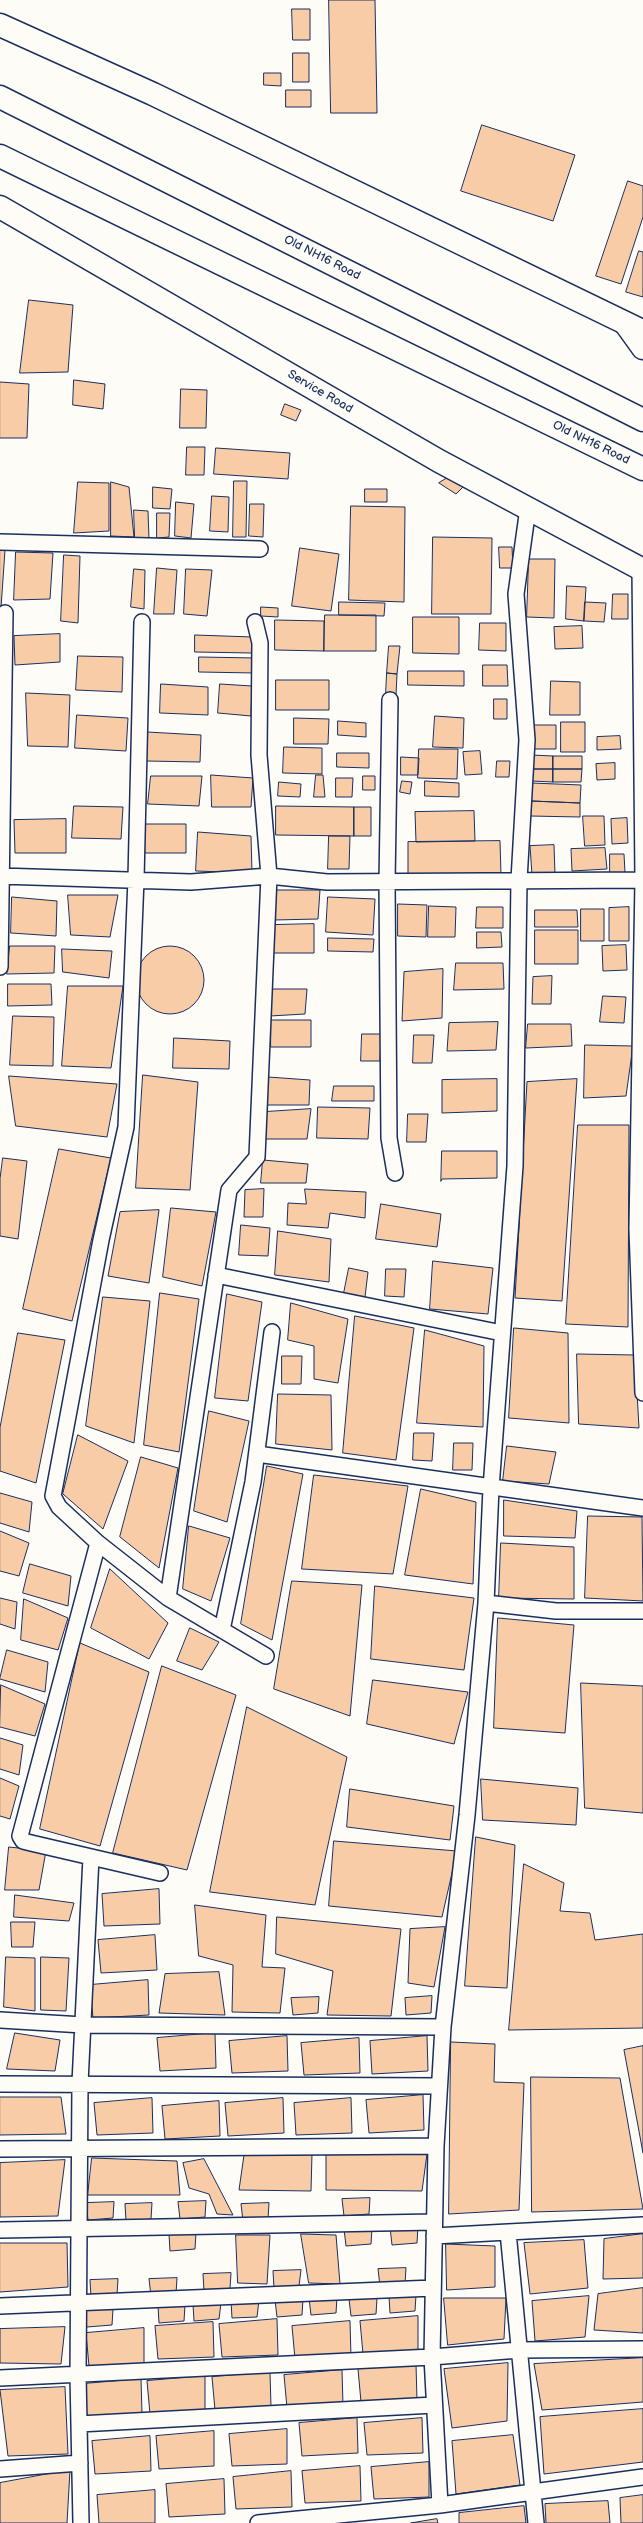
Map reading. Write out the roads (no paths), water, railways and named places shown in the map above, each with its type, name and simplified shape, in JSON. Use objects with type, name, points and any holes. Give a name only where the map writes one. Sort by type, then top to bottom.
[{"type":"main road","points":[[0,26],[153,94],[634,327],[643,348]]},
{"type":"main road","name":"Old NH16 Road","points":[[0,97],[643,420]]},
{"type":"main road","name":"Old NH16 Road","points":[[0,156],[643,469]]},
{"type":"main road","name":"Service Road","points":[[0,207],[439,461],[641,569]]},
{"type":"street","points":[[440,2505],[432,2357],[436,2146],[443,2027],[467,1815],[486,1603],[491,1488],[515,1166],[511,937],[519,880],[527,740],[516,594],[528,508]]},
{"type":"street","points":[[0,542],[260,549]]},
{"type":"street","points":[[641,569],[643,880],[637,1229],[643,1393]]},
{"type":"street","points":[[0,967],[5,613]]},
{"type":"street","points":[[142,622],[136,879],[126,1127],[101,1240],[53,1490],[54,1500],[59,1507],[98,1543],[168,1598],[266,1656]]},
{"type":"street","points":[[168,1598],[229,1190],[257,1157],[269,876],[259,755],[260,643],[255,622]]},
{"type":"street","points":[[390,700],[387,882],[389,1138],[395,1173]]},
{"type":"street","points":[[1,876],[136,879],[191,882],[269,876],[327,882],[643,880]]},
{"type":"street","points":[[216,1275],[502,1333]]},
{"type":"street","points":[[222,1630],[253,1482],[272,1332]]},
{"type":"street","points":[[257,1454],[491,1488],[643,1508]]},
{"type":"street","points":[[98,1543],[20,1836],[23,1841],[160,1873]]},
{"type":"street","points":[[486,1603],[556,1612],[643,1611]]},
{"type":"street","points":[[81,2523],[78,2375],[80,2083],[91,1857]]},
{"type":"street","points":[[0,2020],[83,2024],[443,2027]]},
{"type":"street","points":[[0,2084],[80,2083],[439,2086]]},
{"type":"street","points":[[0,2149],[436,2146]]},
{"type":"street","points":[[0,2230],[79,2228],[434,2229],[508,2232],[643,2225]]},
{"type":"street","points":[[508,2232],[536,2523]]},
{"type":"street","points":[[0,2306],[79,2304],[433,2288]]},
{"type":"street","points":[[0,2378],[432,2357],[519,2350],[643,2348]]},
{"type":"street","points":[[79,2424],[434,2405]]},
{"type":"street","points":[[0,2469],[80,2463]]},
{"type":"street","points":[[258,2523],[440,2505],[643,2477]]}]
